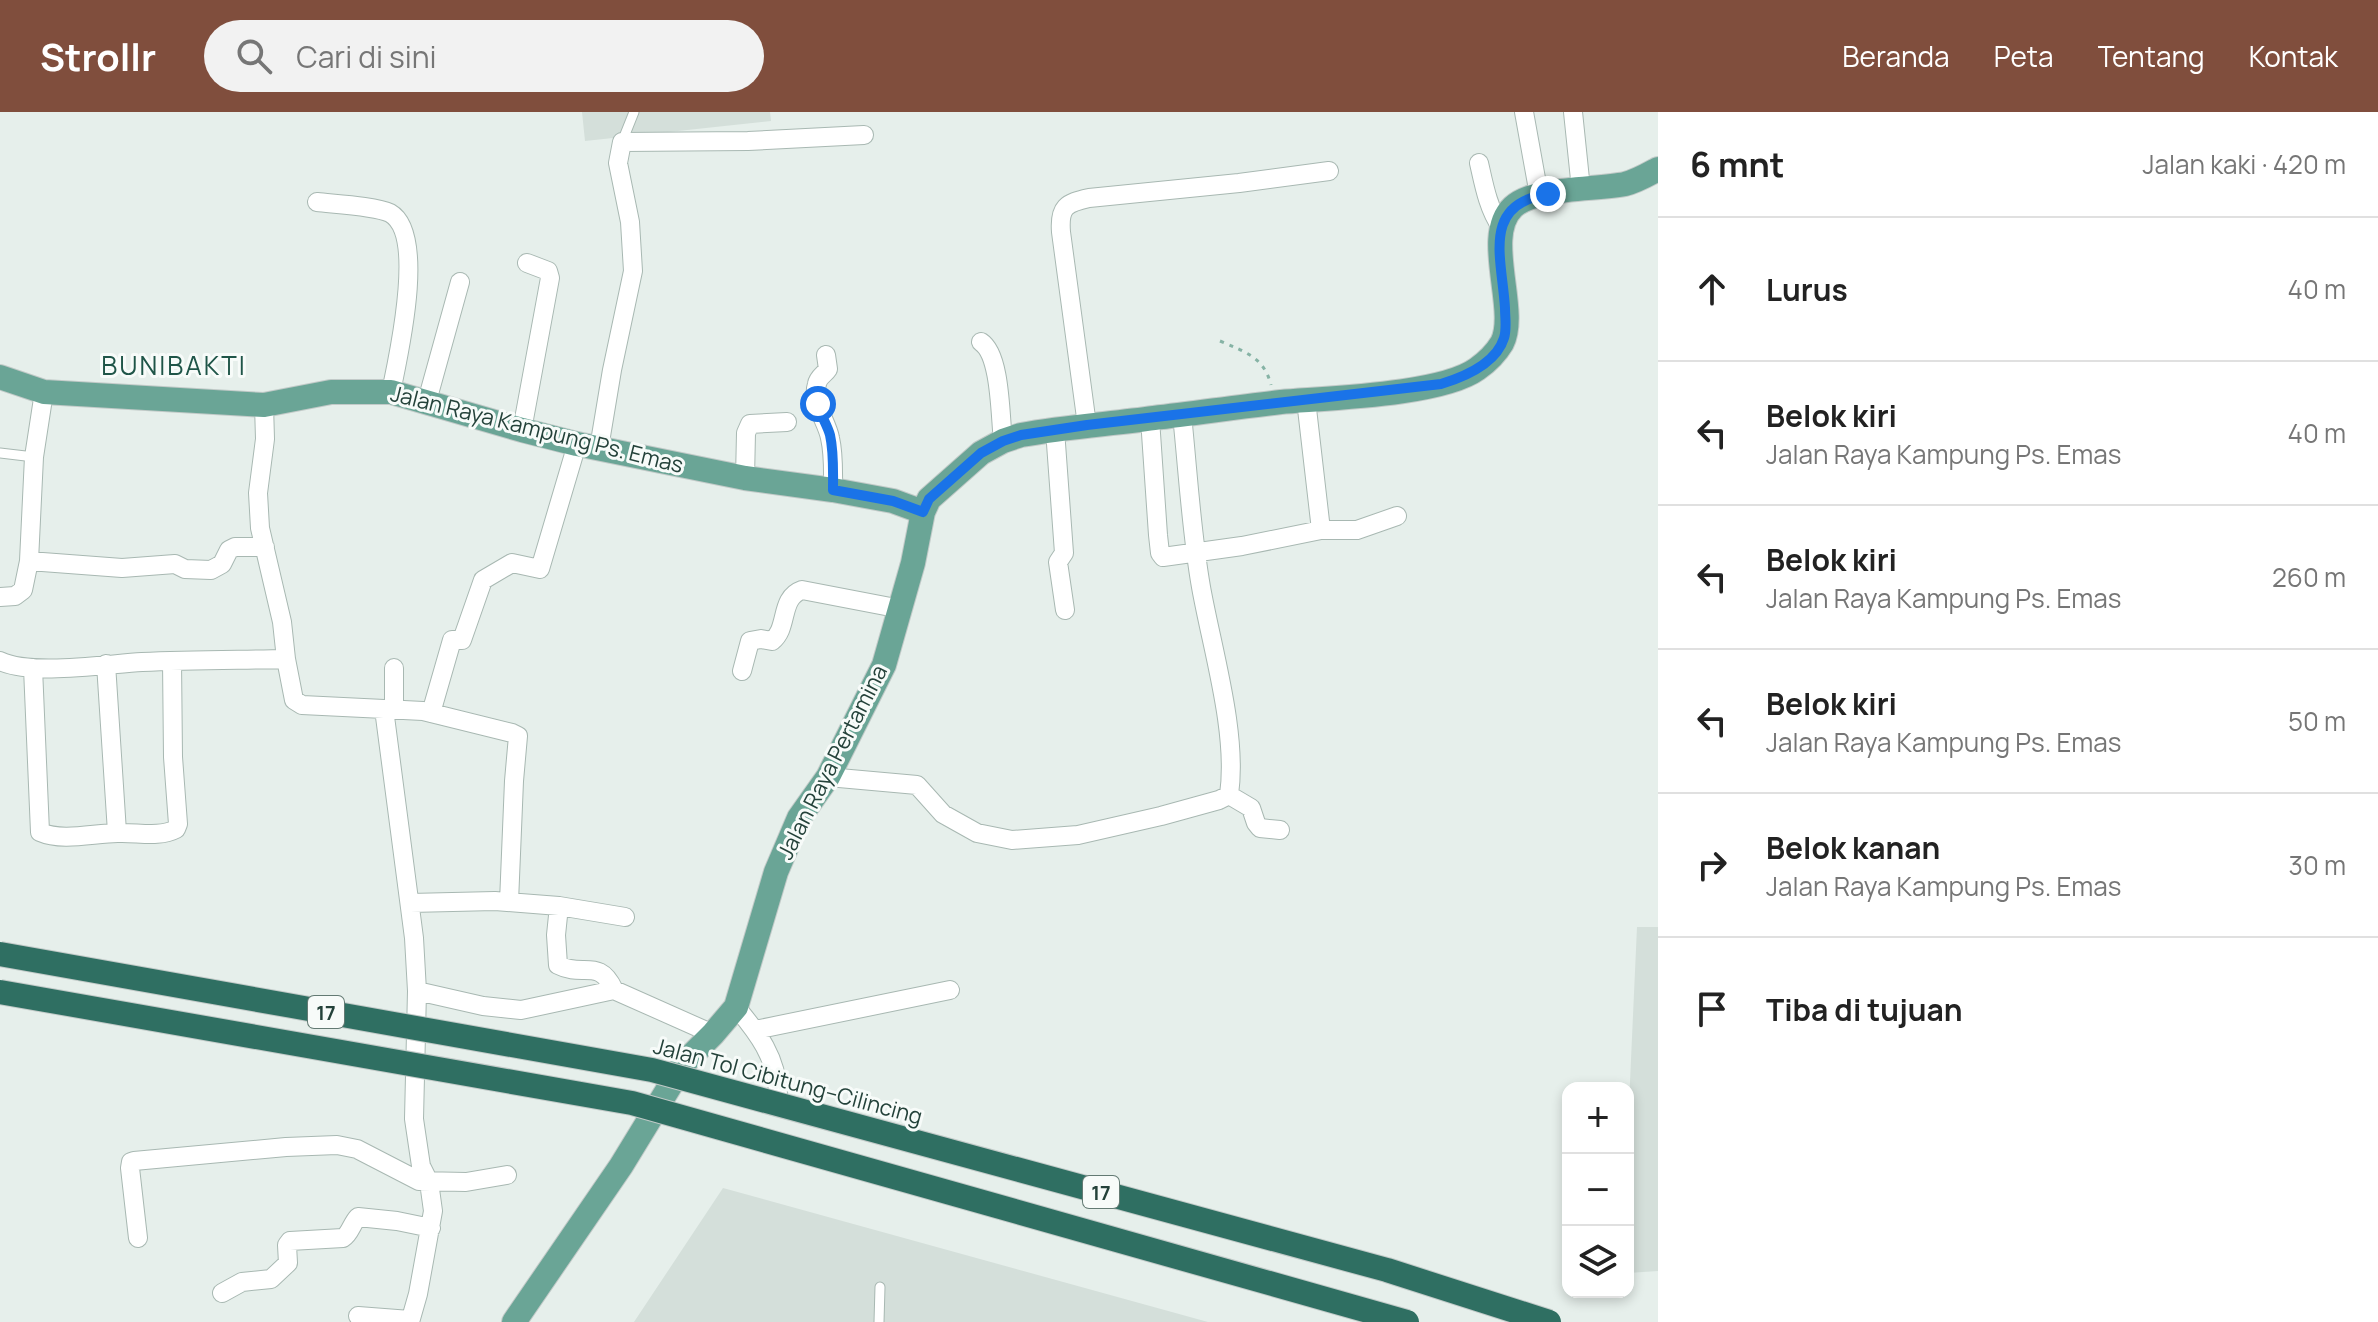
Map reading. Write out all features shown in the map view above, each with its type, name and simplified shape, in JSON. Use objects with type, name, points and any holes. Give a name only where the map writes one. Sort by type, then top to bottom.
[{"type":"highway","name":"Jalan Tol Cibitung–Cilincing","points":[[0,954],[652,1070],[1387,1270],[1549,1322]]},
{"type":"highway","name":"17","points":[[0,992],[632,1103],[1407,1322]]},
{"type":"main road","points":[[923,512],[929,499],[950,478],[981,453],[1003,441],[1087,425],[1441,384],[1474,371],[1490,359],[1501,344],[1505,328],[1501,227],[1511,208],[1539,195],[1625,183],[1658,169]]},
{"type":"main road","name":"Jalan Raya Kampung Ps. Emas","points":[[0,377],[44,392],[264,405],[331,392],[391,392],[588,446],[745,478],[893,501],[923,512]]},
{"type":"main road","name":"Jalan Raya Pertamina","points":[[514,1322],[621,1166],[684,1063],[736,1007],[776,872],[799,818],[828,777],[884,665],[913,563],[923,512]]},
{"type":"street","points":[[1524,112],[1539,195]]},
{"type":"street","points":[[1573,112],[1581,189]]},
{"type":"street","points":[[431,713],[452,640],[462,640],[483,580],[512,563],[540,569],[588,446],[612,370],[633,271],[630,222],[618,163],[622,142],[748,141],[864,135]]},
{"type":"street","points":[[1479,163],[1493,216],[1501,227]]},
{"type":"street","points":[[1087,425],[1059,217],[1065,208],[1073,202],[1089,198],[1329,171]]},
{"type":"street","points":[[317,202],[382,210],[397,220],[404,231],[409,280],[391,392]]},
{"type":"street","points":[[522,430],[550,278],[548,271],[527,263]]},
{"type":"street","points":[[427,401],[460,282]]},
{"type":"street","points":[[981,342],[987,346],[995,370],[1003,441]]},
{"type":"street","points":[[826,355],[828,369],[816,385],[816,395],[830,436],[833,490]]},
{"type":"street","points":[[0,597],[15,596],[23,590],[29,561],[34,457],[44,392]]},
{"type":"street","points":[[1306,400],[1321,530]]},
{"type":"street","points":[[264,405],[265,439],[258,493],[260,528],[282,622],[294,700],[302,705],[431,713],[518,736],[509,902]]},
{"type":"street","points":[[1182,415],[1196,553],[1230,754],[1229,795]]},
{"type":"street","points":[[1150,419],[1160,553],[1163,557],[1321,530],[1357,530],[1397,516]]},
{"type":"street","points":[[745,478],[746,433],[750,424],[787,422]]},
{"type":"street","points":[[1055,430],[1064,553],[1058,562],[1065,610]]},
{"type":"street","points":[[29,561],[122,568],[175,564],[185,569],[211,570],[222,564],[229,550],[235,547],[265,547]]},
{"type":"street","points":[[742,671],[750,641],[772,641],[777,637],[789,599],[795,592],[802,590],[901,609]]},
{"type":"street","points":[[0,661],[33,668],[286,659]]},
{"type":"street","points":[[33,668],[40,832],[72,836],[117,832],[165,833],[176,829],[178,824],[173,757],[172,661]]},
{"type":"street","points":[[106,664],[117,832]]},
{"type":"street","points":[[358,1316],[410,1321],[433,1211],[429,1182],[421,1166],[414,1119],[417,991],[389,709],[394,668]]},
{"type":"street","points":[[828,777],[917,785],[943,814],[977,833],[1012,840],[1078,835],[1161,816],[1229,795]]},
{"type":"street","points":[[1229,795],[1251,808],[1260,828],[1280,830]]},
{"type":"street","points":[[410,903],[509,902],[559,906],[625,917]]},
{"type":"street","points":[[559,906],[556,935],[558,965],[602,972],[609,978],[614,990]]},
{"type":"street","points":[[417,991],[483,1006],[521,1010],[614,990],[713,1034]]},
{"type":"street","points":[[755,1030],[950,990]]},
{"type":"street","points":[[736,1007],[755,1030],[774,1065],[778,1094]]},
{"type":"street","points":[[138,1238],[130,1168],[134,1161],[286,1147],[348,1146],[415,1179],[429,1182],[466,1182],[507,1175]]},
{"type":"street","points":[[222,1293],[242,1282],[271,1279],[288,1263],[287,1245],[290,1241],[343,1238],[358,1217],[431,1228]]},
{"type":"lane","points":[[622,142],[634,112]]},
{"type":"lane","points":[[0,453],[34,457]]},
{"type":"lane","points":[[879,1322],[880,1287]]},
{"type":"path","points":[[1220,341],[1250,354],[1267,370],[1276,403]]},
{"type":"shaded area","points":[[582,112],[770,112],[771,121],[585,141]]},
{"type":"shaded area","points":[[1637,927],[1658,927],[1658,1271],[1634,1273],[1634,1082],[1630,1082]]},
{"type":"shaded area","points":[[723,1188],[1208,1322],[634,1322]]},
{"type":"district","name":"BUNIBAKTI","points":[[174,365]]},
{"type":"route","points":[[818,404],[830,436],[833,490],[893,501],[923,512],[929,499],[981,453],[1021,435],[1441,384],[1474,371],[1490,359],[1504,339],[1501,227],[1511,208],[1528,199],[1548,194]]}]
